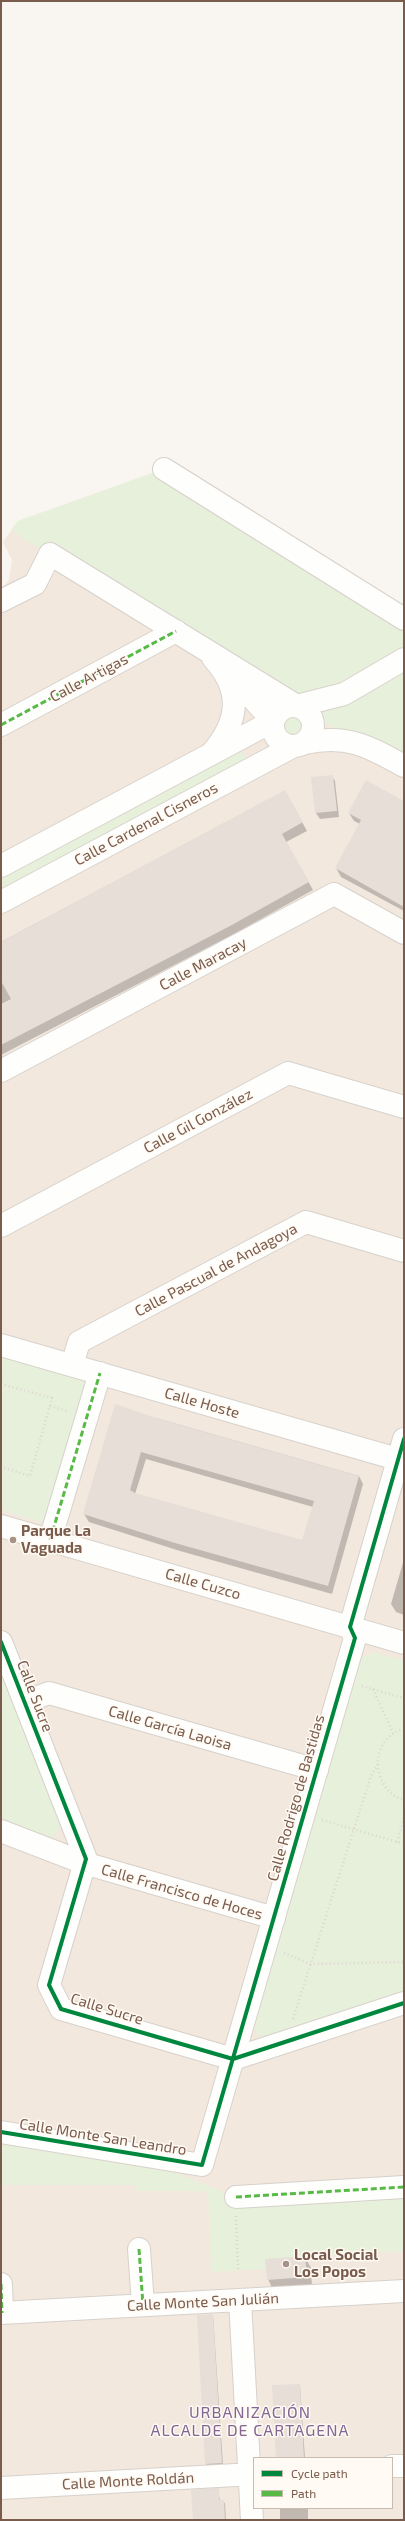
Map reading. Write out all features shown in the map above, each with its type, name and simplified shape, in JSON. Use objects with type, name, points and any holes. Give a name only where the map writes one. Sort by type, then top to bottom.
[{"type":"street","points":[[164,469],[404,619]]},
{"type":"street","points":[[1,601],[35,584],[50,554],[206,649],[307,712],[313,725],[310,738],[298,745],[282,744],[274,733],[273,721],[206,649]]},
{"type":"street","name":"Calle Artigas","points":[[1,725],[176,631]]},
{"type":"street","points":[[206,649],[227,675],[232,689],[234,706],[227,731],[211,754]]},
{"type":"street","points":[[273,721],[283,708],[344,694],[404,659]]},
{"type":"street","name":"Calle Cardenal Cisneros","points":[[1,866],[273,721]]},
{"type":"street","name":"Calle Cardenal Cisneros","points":[[1,902],[298,745],[326,739],[348,740],[373,749],[404,766]]},
{"type":"street","name":"Calle Maracay","points":[[1,1071],[334,894],[404,933]]},
{"type":"street","name":"Calle Gil González","points":[[1,1226],[288,1073],[404,1107]]},
{"type":"street","name":"Calle Pascual de Andagoya","points":[[72,1365],[79,1342],[306,1222],[404,1251]]},
{"type":"street","name":"Calle Hoste","points":[[1,1345],[100,1374],[402,1454]]},
{"type":"street","points":[[50,1540],[100,1374]]},
{"type":"street","name":"Calle Rodrigo de Bastidas","points":[[202,2165],[355,1638],[350,1627],[402,1454]]},
{"type":"street","name":"Calle Cuzco","points":[[1,1526],[404,1643]]},
{"type":"street","name":"Calle Sucre","points":[[1,1642],[86,1859],[49,1985],[61,2009],[233,2059]]},
{"type":"street","name":"Calle García Laoisa","points":[[25,1702],[49,1693],[317,1770]]},
{"type":"street","name":"Calle Francisco de Hoces","points":[[1,1831],[84,1863],[274,1918]]},
{"type":"street","points":[[233,2059],[404,2002]]},
{"type":"street","name":"Calle Monte San Leandro","points":[[1,2132],[202,2165]]},
{"type":"street","points":[[236,2197],[404,2187]]},
{"type":"street","points":[[139,2249],[143,2305]]},
{"type":"street","points":[[1,2284],[2,2313]]},
{"type":"street","name":"Calle Monte San Julián","points":[[2,2313],[404,2291]]},
{"type":"street","points":[[240,2300],[252,2474],[252,2520]]},
{"type":"street","points":[[393,2466],[404,2466]]},
{"type":"street","name":"Calle Monte Roldán","points":[[1,2488],[252,2474]]},
{"type":"path","points":[[1,1384],[52,1398],[30,1476],[1,1467]]},
{"type":"path","points":[[359,1685],[404,1698]]},
{"type":"path","points":[[373,1689],[393,1733]]},
{"type":"path","points":[[404,1728],[393,1733],[380,1750],[378,1764],[382,1781],[390,1792],[404,1800]]},
{"type":"path","points":[[292,2022],[371,1776],[378,1764]]},
{"type":"path","points":[[397,1842],[404,1818]]},
{"type":"path","points":[[320,1819],[404,1844]]},
{"type":"path","points":[[282,1952],[310,1964],[404,1962]]},
{"type":"path","points":[[236,2197],[238,2270]]},
{"type":"shaded area","points":[[171,459],[404,605],[404,2520],[1,2520],[1,589],[9,580],[12,560],[3,542],[18,521],[164,469]]},
{"type":"green space","points":[[164,469],[404,619],[404,766],[308,713],[313,725],[313,732],[282,744],[274,733],[278,713],[283,708],[11,530],[18,521]]},
{"type":"green space","points":[[239,749],[245,756],[247,764],[1,902],[1,866]]},
{"type":"green space","points":[[1,1357],[97,1384],[54,1526],[1,1510]]},
{"type":"green space","points":[[373,1652],[404,1661],[404,1991],[261,2038],[252,2026],[359,1659]]},
{"type":"green space","points":[[1,1671],[62,1828],[51,1838],[1,1818]]},
{"type":"green space","points":[[1,2140],[160,2167],[236,2197],[404,2187],[404,2251],[265,2259],[266,2269],[211,2272],[208,2191],[136,2191],[135,2185],[1,2185]]},
{"type":"building","points":[[333,775],[337,811],[315,813],[311,777]]},
{"type":"building","points":[[366,780],[404,801],[404,907],[335,868],[361,820],[348,813]]},
{"type":"building","points":[[285,790],[303,822],[282,834],[309,882],[230,926],[1,1045],[1,1004],[11,999],[1,981],[1,942]]},
{"type":"building","points":[[115,1404],[156,1418],[359,1476],[328,1586],[175,1543],[83,1514]],"holes":[[[141,1452],[314,1501],[302,1540],[135,1493],[130,1490]]]},
{"type":"building","name":"Local Social Los Popos","points":[[305,2256],[307,2277],[267,2280],[265,2259]]},
{"type":"building","points":[[213,2314],[222,2463],[205,2464],[197,2315]]},
{"type":"building","points":[[300,2384],[304,2457],[276,2457],[272,2385]]},
{"type":"building","points":[[219,2488],[219,2500],[224,2500],[225,2520],[193,2520],[191,2490]]},
{"type":"marked path","points":[[1,725],[176,631]]},
{"type":"marked path","points":[[50,1540],[100,1373]]},
{"type":"marked path","points":[[236,2197],[404,2187]]},
{"type":"marked path","points":[[139,2249],[143,2305]]},
{"type":"marked path","points":[[1,2284],[2,2313]]},
{"type":"cycle path","points":[[1,2132],[202,2165],[355,1638],[350,1627],[404,1439]]},
{"type":"cycle path","points":[[1,1642],[86,1859],[49,1985],[61,2009],[233,2059],[404,2003]]},
{"type":"place","name":"Parque La Vaguada","points":[[13,1540]]},
{"type":"place","name":"Local Social Los Popos","points":[[286,2264]]},
{"type":"district","name":"URBANIZACIÓN ALCALDE DE CARTAGENA","points":[[250,2422]]}]
